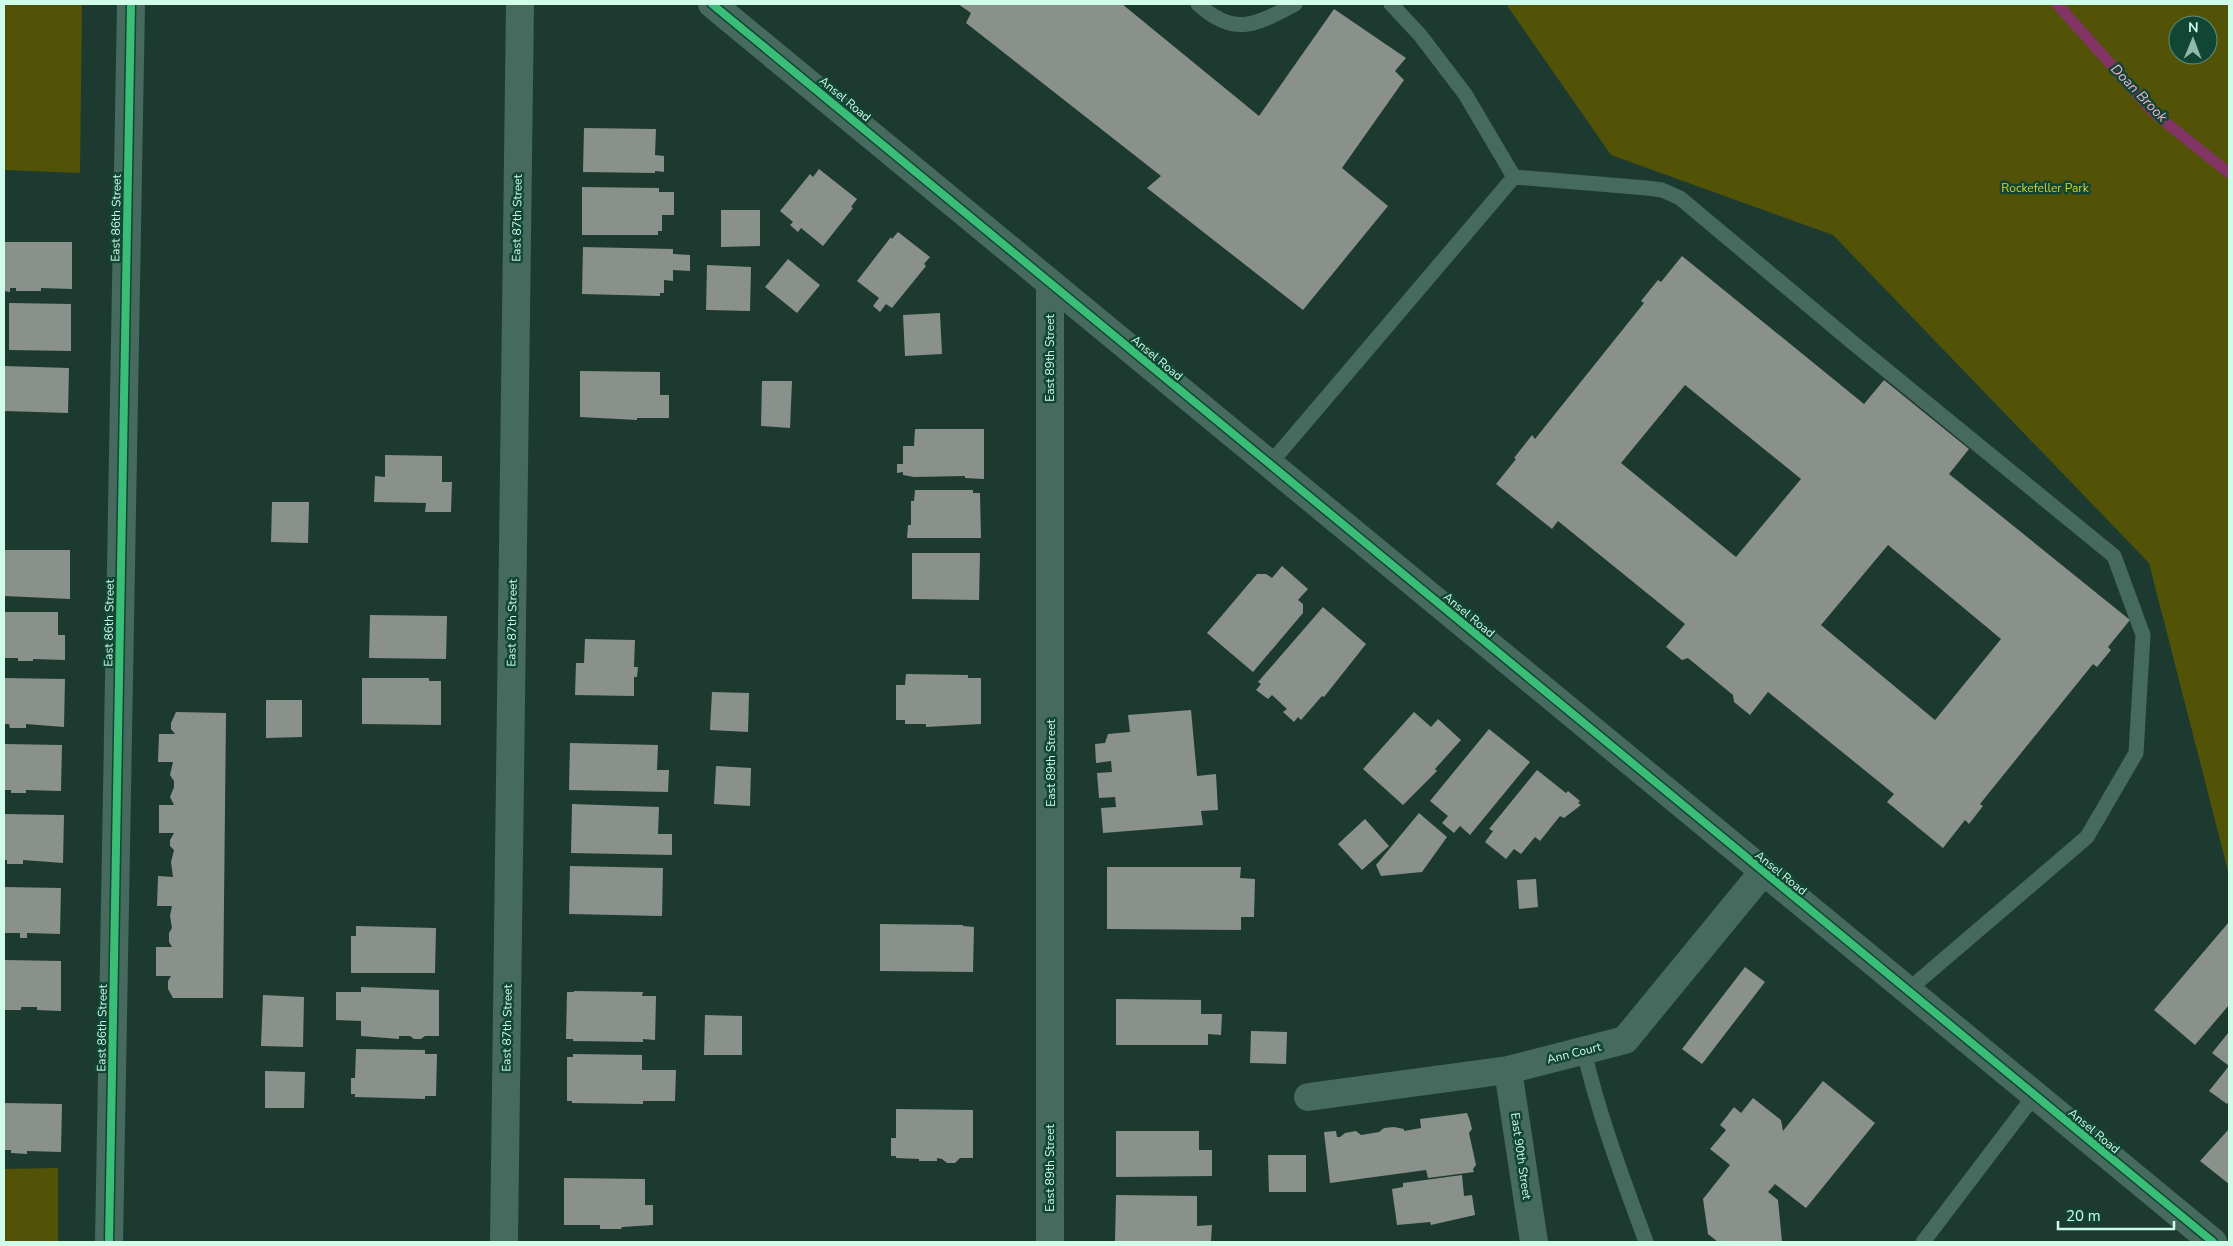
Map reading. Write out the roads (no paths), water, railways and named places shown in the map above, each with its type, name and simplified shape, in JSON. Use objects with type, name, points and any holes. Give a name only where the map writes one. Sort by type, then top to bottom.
[{"type":"street","name":"East 86th Street","points":[[109,1242],[131,4]]},
{"type":"street","name":"East 87th Street","points":[[504,1242],[520,4]]},
{"type":"street","name":"Ansel Road","points":[[712,4],[1050,285],[2213,1242]]},
{"type":"street","name":"East 89th Street","points":[[1050,285],[1050,1242]]},
{"type":"street","name":"Ann Court","points":[[1308,1097],[1508,1070],[1625,1040],[1763,872]]},
{"type":"street","name":"East 90th Street","points":[[1508,1070],[1534,1242]]},
{"type":"lane","points":[[1198,4],[1206,11],[1229,23],[1244,25],[1260,22],[1295,4]]},
{"type":"lane","points":[[1392,4],[1420,35],[1465,94],[1514,178]]},
{"type":"lane","points":[[1269,465],[1514,178]]},
{"type":"lane","points":[[1514,178],[1647,188],[1662,190],[1680,198],[1852,342],[2114,556],[2143,635],[2136,753],[2087,837],[1907,991]]},
{"type":"lane","points":[[1584,1051],[1609,1141],[1646,1242]]},
{"type":"lane","points":[[1923,1242],[2034,1096]]},
{"type":"waterway","name":"Doan Brook","points":[[2057,4],[2154,113],[2229,173]]},
{"type":"park label","name":"Rockefeller Park","points":[[2045,188]]}]
